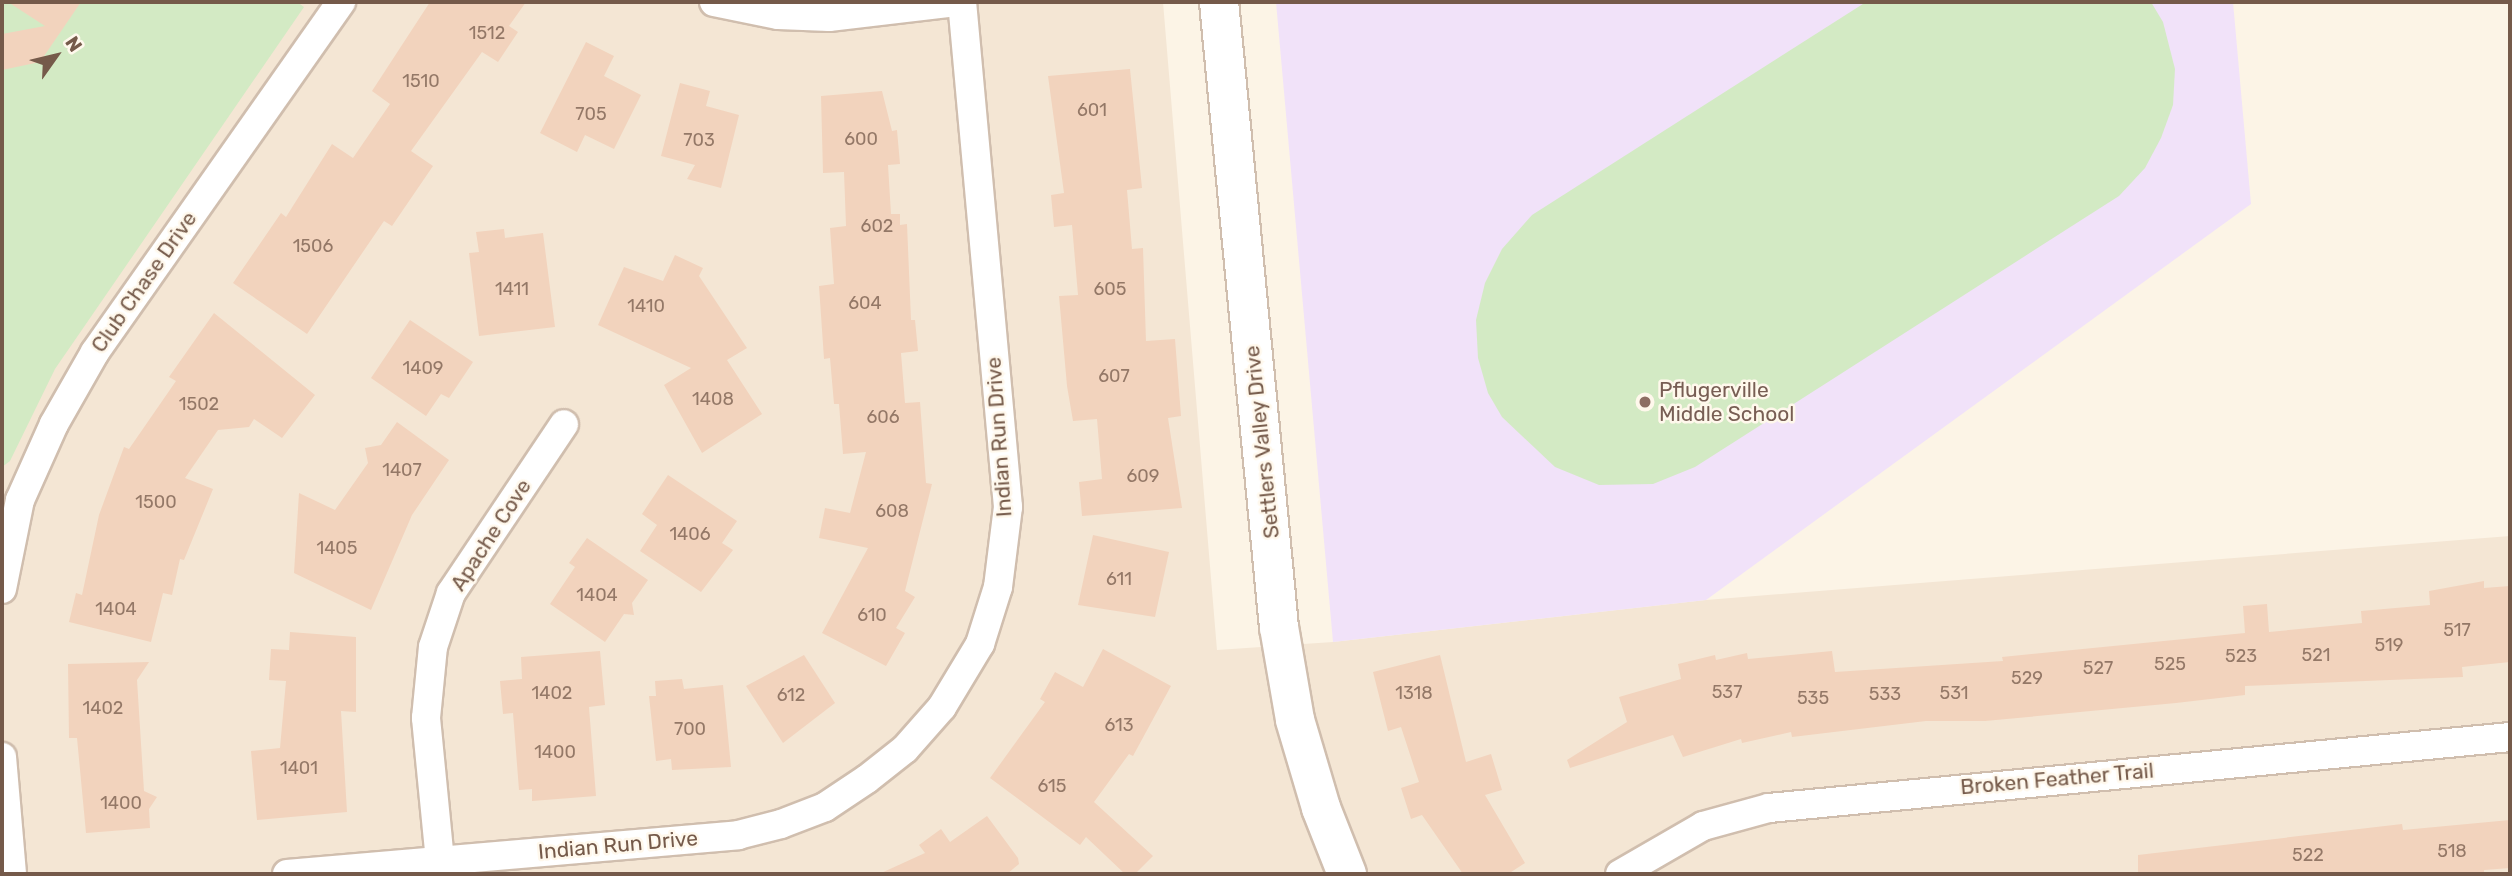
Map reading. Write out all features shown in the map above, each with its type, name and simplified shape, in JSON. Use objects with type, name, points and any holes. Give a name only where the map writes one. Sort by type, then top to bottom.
[{"type":"street","name":"Club Chase Drive","points":[[2,589],[11,498],[95,352],[341,2]]},
{"type":"street","points":[[714,2],[778,15],[829,17],[956,2]]},
{"type":"street","name":"Indian Run Drive","points":[[286,874],[738,835],[781,824],[825,807],[905,749],[942,707],[980,644],[998,587],[1008,507],[962,2]]},
{"type":"street","name":"Settlers Valley Drive","points":[[1219,2],[1279,627],[1295,720],[1321,808],[1347,874]]},
{"type":"street","name":"Apache Cove","points":[[440,861],[426,718],[433,647],[452,593],[564,424]]},
{"type":"street","name":"Broken Feather Trail","points":[[1620,874],[1703,826],[1769,808],[2510,737]]},
{"type":"street","points":[[2,757],[12,874]]},
{"type":"shaded area","points":[[2,2],[1163,2],[1217,650],[1333,642],[1706,600],[2510,536],[2510,874],[2,874]]},
{"type":"shaded area","name":"Pflugerville Middle School","points":[[1276,2],[2233,2],[2251,204],[1706,600],[1333,642]]},
{"type":"green space","points":[[2,2],[297,2],[304,7],[55,369],[10,461],[2,467]]},
{"type":"green space","points":[[1866,2],[2151,2],[2163,22],[2175,69],[2173,105],[2161,138],[2145,168],[2119,196],[1695,467],[1653,484],[1599,485],[1555,467],[1502,417],[1488,393],[1478,358],[1476,320],[1485,283],[1502,249],[1532,215]]},
{"type":"building","points":[[8,2],[81,2],[40,62],[2,70],[2,34],[45,26]]},
{"type":"building","points":[[430,2],[526,2],[509,26],[518,32],[498,62],[482,52],[411,151],[433,166],[392,226],[384,221],[307,334],[233,283],[281,213],[286,217],[332,144],[353,158],[390,104],[372,91]]},
{"type":"building","points":[[586,42],[614,56],[604,76],[641,95],[614,149],[585,135],[577,152],[540,133]]},
{"type":"building","points":[[1130,69],[1142,188],[1127,190],[1132,249],[1143,248],[1146,341],[1175,339],[1181,416],[1168,418],[1182,508],[1082,516],[1079,482],[1102,479],[1097,419],[1073,421],[1067,386],[1059,296],[1078,295],[1072,225],[1054,227],[1051,195],[1064,193],[1048,76]]},
{"type":"building","points":[[680,83],[710,91],[706,106],[739,115],[721,188],[687,179],[695,165],[661,156]]},
{"type":"building","points":[[882,91],[892,131],[897,130],[900,164],[888,165],[891,214],[900,214],[900,225],[907,224],[911,320],[915,320],[918,351],[901,353],[905,403],[920,402],[926,483],[932,484],[905,591],[915,597],[896,628],[905,633],[886,666],[822,633],[868,548],[819,538],[825,508],[850,513],[866,452],[843,454],[839,404],[834,404],[830,358],[824,359],[819,286],[834,284],[830,228],[846,226],[844,172],[823,173],[821,96]]},
{"type":"building","points":[[504,229],[505,238],[543,233],[555,327],[479,336],[469,253],[479,252],[476,232]]},
{"type":"building","points":[[675,255],[703,268],[699,276],[747,348],[727,360],[762,414],[702,453],[664,385],[691,368],[598,325],[624,267],[663,281]]},
{"type":"building","points":[[214,313],[315,395],[282,438],[254,419],[249,427],[218,430],[185,478],[213,489],[184,560],[180,559],[172,595],[163,593],[151,642],[69,622],[76,593],[82,595],[99,515],[124,447],[129,449],[176,381],[169,377]]},
{"type":"building","points":[[410,320],[473,362],[449,398],[441,394],[426,416],[371,378]]},
{"type":"building","points":[[397,422],[449,460],[412,515],[371,610],[294,573],[299,493],[335,510],[368,463],[365,448],[381,445]]},
{"type":"building","points":[[668,475],[737,521],[722,543],[733,550],[701,592],[640,551],[657,525],[642,514]]},
{"type":"building","points":[[1093,535],[1169,552],[1155,617],[1078,605]]},
{"type":"building","points":[[587,538],[648,580],[632,603],[634,615],[624,614],[605,642],[550,604],[575,567],[569,563]]},
{"type":"building","points":[[2484,581],[2484,588],[2510,586],[2510,662],[2462,667],[2463,677],[2245,686],[2245,695],[2176,703],[1985,721],[1926,721],[1792,737],[1791,732],[1742,743],[1741,739],[1683,757],[1673,735],[1570,768],[1567,760],[1627,722],[1619,697],[1681,679],[1678,664],[1715,655],[1716,660],[1747,653],[1748,659],[1832,651],[1835,672],[2003,661],[2002,657],[2245,633],[2243,606],[2267,604],[2269,632],[2362,623],[2361,611],[2430,605],[2429,591]]},
{"type":"building","points":[[290,632],[356,637],[356,712],[341,711],[347,812],[257,820],[251,751],[280,748],[286,681],[269,680],[271,649],[289,650]]},
{"type":"building","points":[[1103,649],[1171,686],[1133,756],[1129,754],[1094,802],[1153,856],[1135,874],[1125,874],[1086,837],[1080,845],[990,778],[1045,702],[1040,699],[1055,672],[1083,687]]},
{"type":"building","points":[[600,651],[605,705],[589,707],[596,796],[532,801],[532,789],[519,790],[513,713],[503,714],[500,681],[522,679],[521,657]]},
{"type":"building","points":[[804,655],[835,703],[783,743],[746,686]]},
{"type":"building","points":[[1440,655],[1466,762],[1491,754],[1502,790],[1485,795],[1525,863],[1508,874],[1463,874],[1422,815],[1411,819],[1401,788],[1419,782],[1401,727],[1388,731],[1373,672]]},
{"type":"building","points":[[149,662],[137,680],[144,791],[157,797],[149,809],[150,828],[86,833],[77,738],[69,738],[68,664]]},
{"type":"building","points":[[682,679],[684,689],[723,685],[731,767],[672,770],[671,759],[656,761],[649,696],[656,696],[655,681]]},
{"type":"building","points":[[987,816],[1018,858],[1019,864],[1007,874],[879,874],[925,853],[919,845],[941,829],[950,842]]},
{"type":"building","points":[[2510,820],[2510,868],[2484,870],[2484,874],[2138,874],[2138,855],[2402,824],[2403,830]]},
{"type":"place","name":"Pflugerville Middle School","points":[[1645,402]]}]
